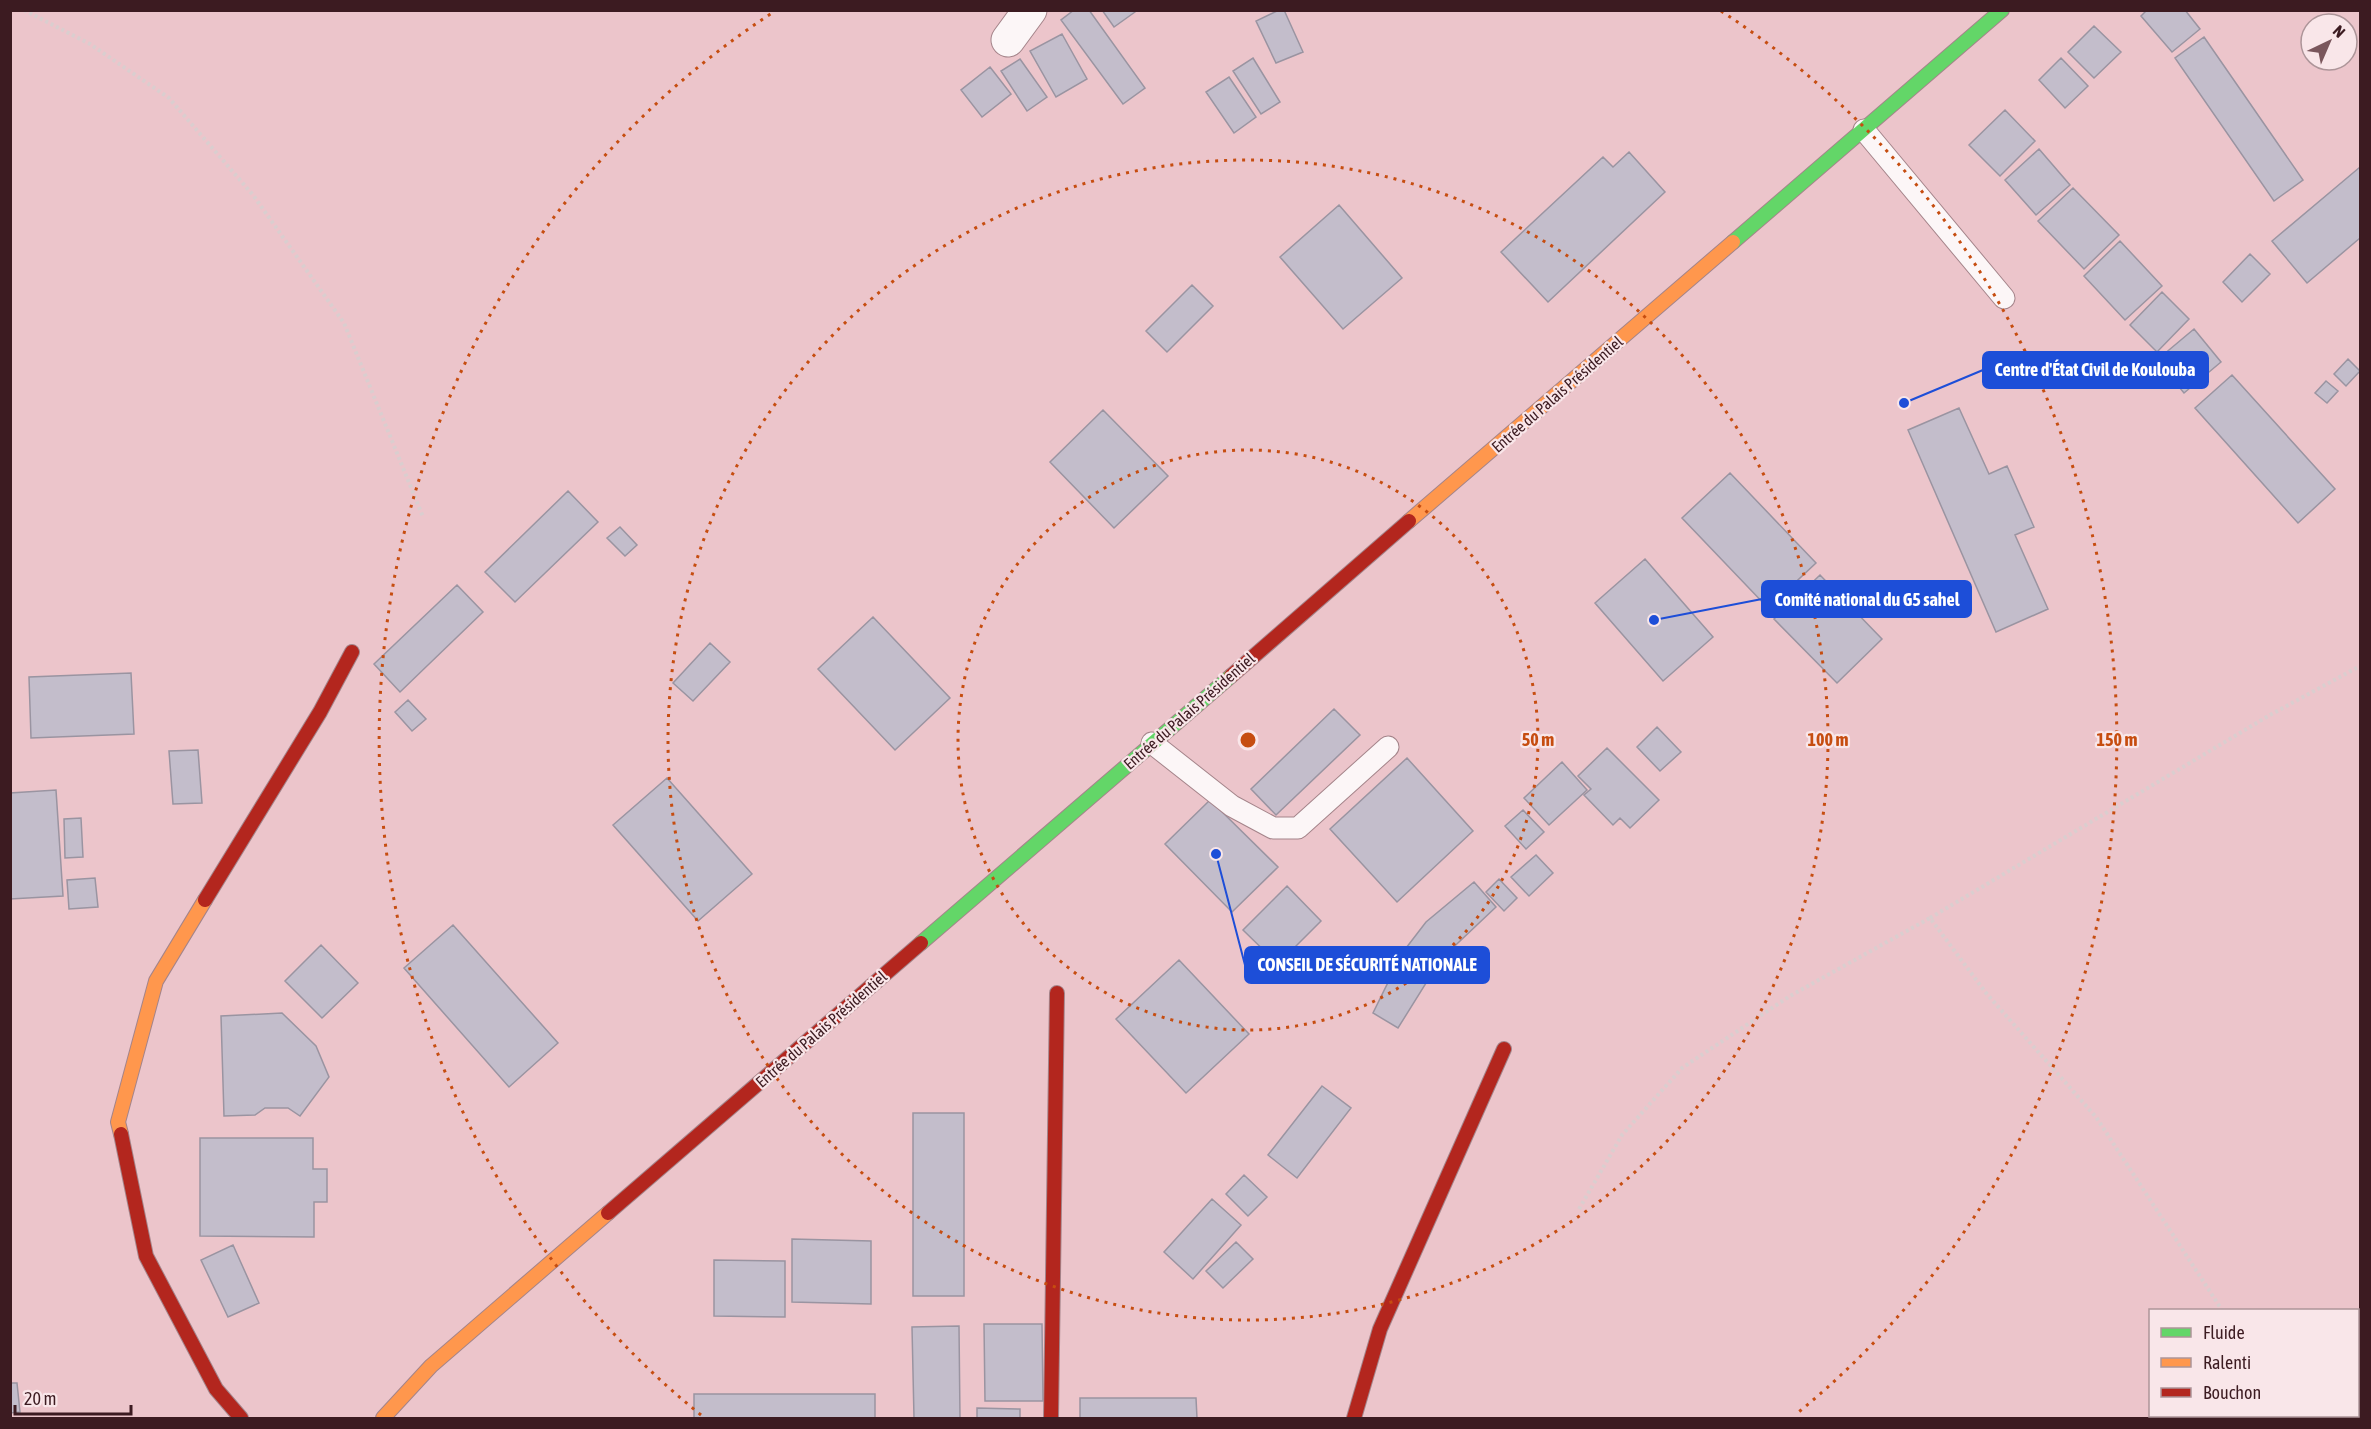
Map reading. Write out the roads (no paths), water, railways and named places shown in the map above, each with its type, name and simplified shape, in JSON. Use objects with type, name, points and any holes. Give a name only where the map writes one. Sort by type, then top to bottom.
[{"type":"street","points":[[1008,40],[1030,10]]},
{"type":"street","name":"Entrée du Palais Présidentiel","points":[[383,1419],[431,1366],[2002,10]]},
{"type":"street","points":[[241,1419],[216,1389],[146,1256],[118,1122],[156,981],[320,712],[352,652]]},
{"type":"street","points":[[1051,1419],[1057,993]]},
{"type":"street","points":[[1354,1419],[1380,1329],[1503,1049]]},
{"type":"lane","points":[[1864,130],[2004,298]]},
{"type":"lane","points":[[1152,743],[1232,806],[1273,828],[1298,828],[1388,747]]},
{"type":"place","name":"Centre d'État Civil de Koulouba","points":[[1904,403]]},
{"type":"place","name":"Comité national du G5 sahel","points":[[1654,620]]},
{"type":"place","name":"CONSEIL DE SÉCURITÉ NATIONALE","points":[[1216,854]]}]
